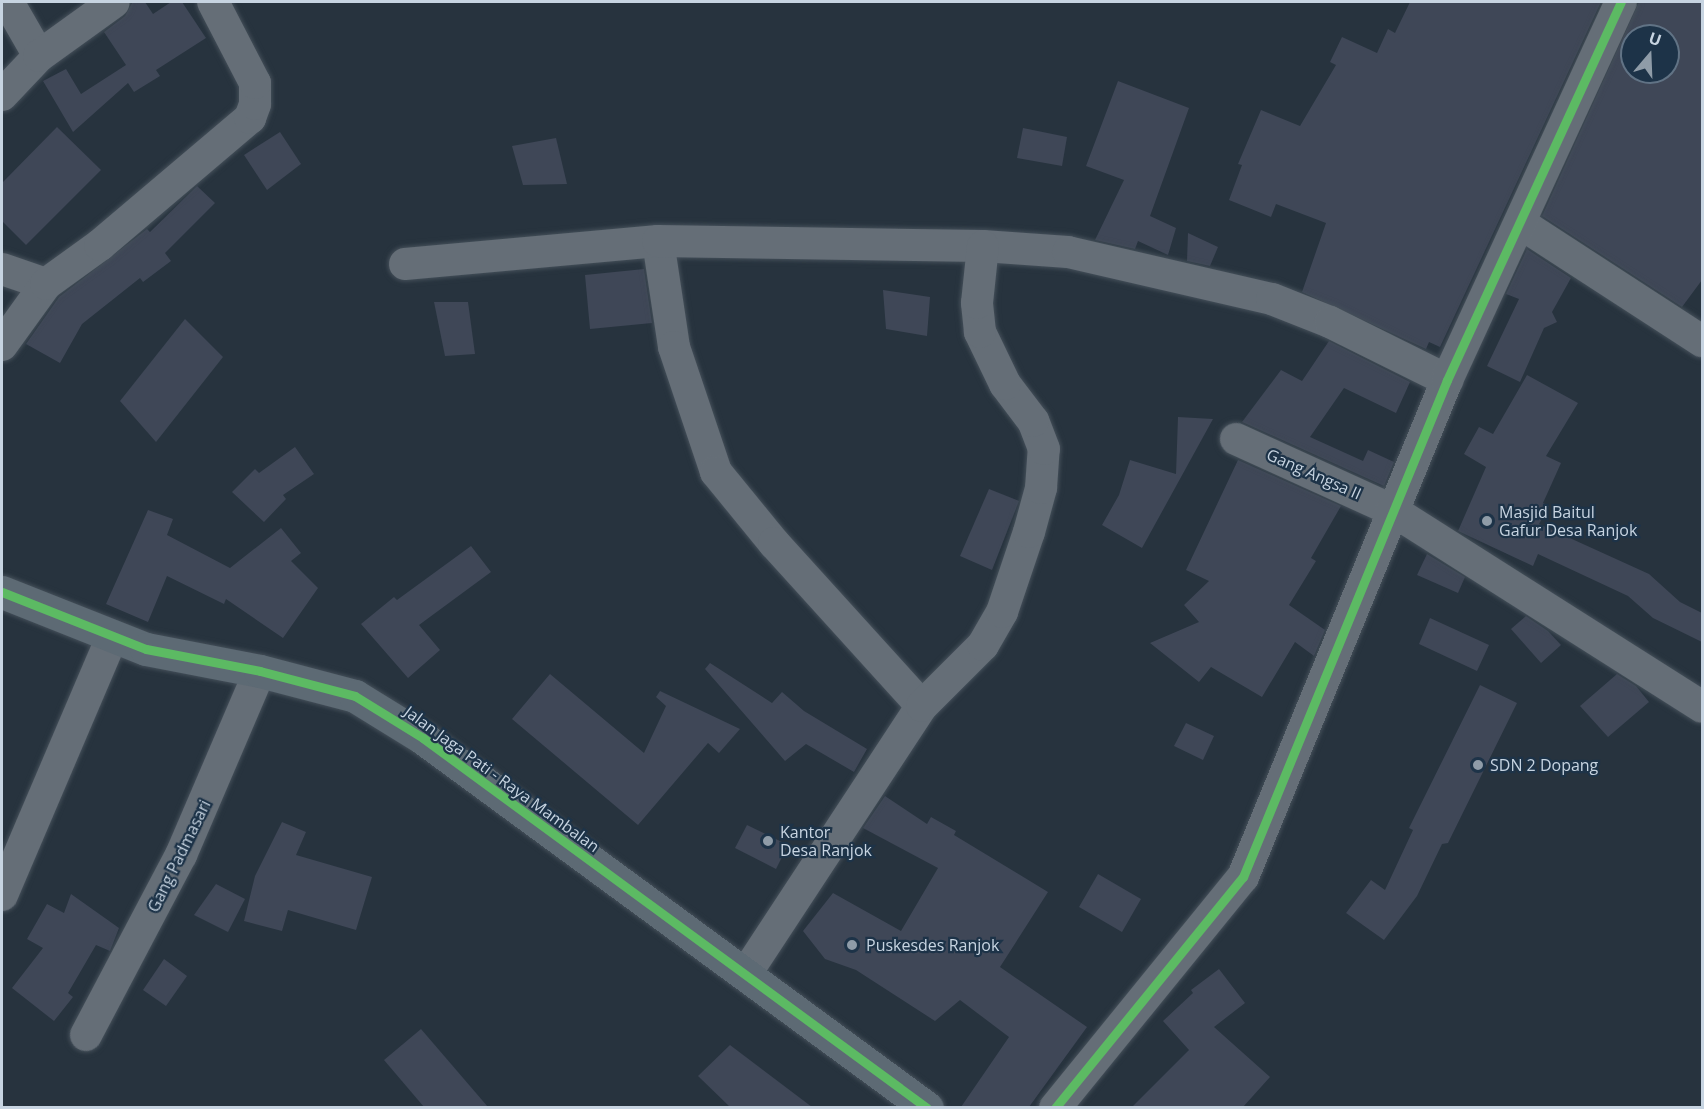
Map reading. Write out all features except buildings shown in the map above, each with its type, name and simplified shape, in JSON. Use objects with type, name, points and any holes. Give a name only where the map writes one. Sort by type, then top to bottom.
[{"type":"street","points":[[8,2],[39,56]]},
{"type":"street","points":[[2,95],[39,56],[114,2]]},
{"type":"street","points":[[2,345],[46,284],[100,245],[250,118],[255,104],[255,83],[213,2]]},
{"type":"street","points":[[1055,1107],[1243,877],[1447,380],[1621,2]]},
{"type":"street","points":[[1520,224],[1702,341]]},
{"type":"street","points":[[405,264],[658,241],[983,246],[1110,259],[1272,299],[1340,327],[1447,380]]},
{"type":"street","points":[[658,241],[674,347],[716,472],[774,543],[922,706]]},
{"type":"street","points":[[745,975],[922,706],[983,645],[1002,612],[1029,532],[1045,467],[1044,449],[1033,421],[1005,384],[980,332],[977,303],[983,246]]},
{"type":"street","points":[[2,269],[46,284]]},
{"type":"street","name":"Gang Angsa II","points":[[1236,439],[1392,510],[1702,707]]},
{"type":"street","name":"Jalan Jaga Pati - Raya Mambalan","points":[[2,592],[146,649],[260,670],[355,696],[423,738],[927,1107]]},
{"type":"street","points":[[2,895],[112,637]]},
{"type":"street","name":"Gang Padmasari","points":[[86,1035],[181,855],[260,670]]},
{"type":"cycle path","points":[[1055,1108],[1243,877],[1447,380],[1621,2]]},
{"type":"cycle path","points":[[2,592],[146,649],[260,671],[355,696],[423,738],[927,1108]]},
{"type":"place","name":"Masjid Baitul Gafur Desa Ranjok","points":[[1487,521]]},
{"type":"place","name":"SDN 2 Dopang","points":[[1478,765]]},
{"type":"place","name":"Kantor Desa Ranjok","points":[[768,841]]},
{"type":"place","name":"Puskesdes Ranjok","points":[[852,945]]}]
